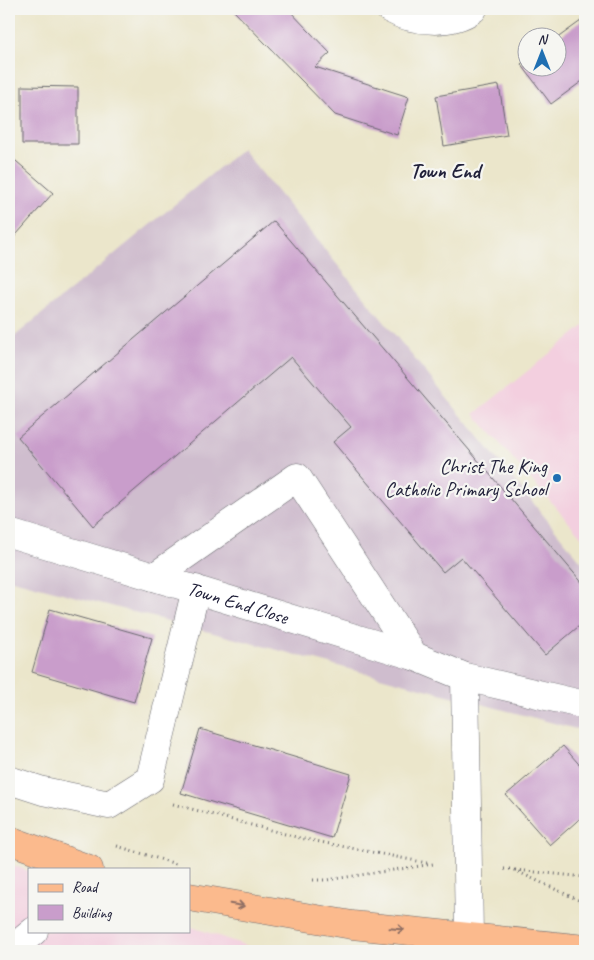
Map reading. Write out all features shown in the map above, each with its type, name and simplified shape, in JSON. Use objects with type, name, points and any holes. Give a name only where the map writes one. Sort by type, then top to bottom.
[{"type":"main road","points":[[9,840],[84,868]]},
{"type":"main road","points":[[190,896],[352,925],[585,949]]},
{"type":"street","points":[[390,9],[402,16],[430,20],[452,18],[473,9]]},
{"type":"street","points":[[154,577],[297,477],[414,656]]},
{"type":"street","name":"Town End Close","points":[[9,533],[414,656],[465,677],[585,705]]},
{"type":"street","points":[[9,780],[43,791],[109,805],[150,779],[196,589]]},
{"type":"street","points":[[465,677],[469,936]]},
{"type":"street","points":[[10,951],[33,932]]},
{"type":"path","points":[[129,793],[300,838],[432,864],[512,869],[585,877]]},
{"type":"path","points":[[112,845],[177,864]]},
{"type":"path","points":[[308,880],[327,880],[432,864]]},
{"type":"path","points":[[512,869],[585,903]]},
{"type":"shaded area","points":[[242,149],[585,566],[585,722],[576,729],[9,579],[9,341]]},
{"type":"shaded area","name":"Christ The King Catholic Primary School","points":[[585,325],[585,541],[474,414]]},
{"type":"shaded area","points":[[9,864],[28,871],[28,932],[190,932],[190,926],[262,951],[9,951]]},
{"type":"building","points":[[232,9],[288,9],[330,53],[315,67],[409,97],[397,135],[335,115]]},
{"type":"building","points":[[585,18],[585,79],[551,104],[532,78],[566,78],[566,32]]},
{"type":"building","points":[[499,85],[507,135],[444,146],[436,96]]},
{"type":"building","points":[[22,86],[78,87],[78,144],[22,144]]},
{"type":"building","points":[[9,155],[53,193],[9,243]]},
{"type":"building","points":[[274,221],[585,586],[585,621],[545,655],[461,557],[443,572],[333,442],[351,427],[291,357],[93,526],[18,437]]},
{"type":"building","points":[[50,609],[152,638],[134,702],[32,672]]},
{"type":"building","points":[[200,729],[351,774],[332,838],[181,793]]},
{"type":"building","points":[[563,746],[585,771],[585,814],[550,845],[506,795]]},
{"type":"place","name":"Christ The King Catholic Primary School","points":[[557,478]]},
{"type":"district","name":"Town End","points":[[445,171]]}]
